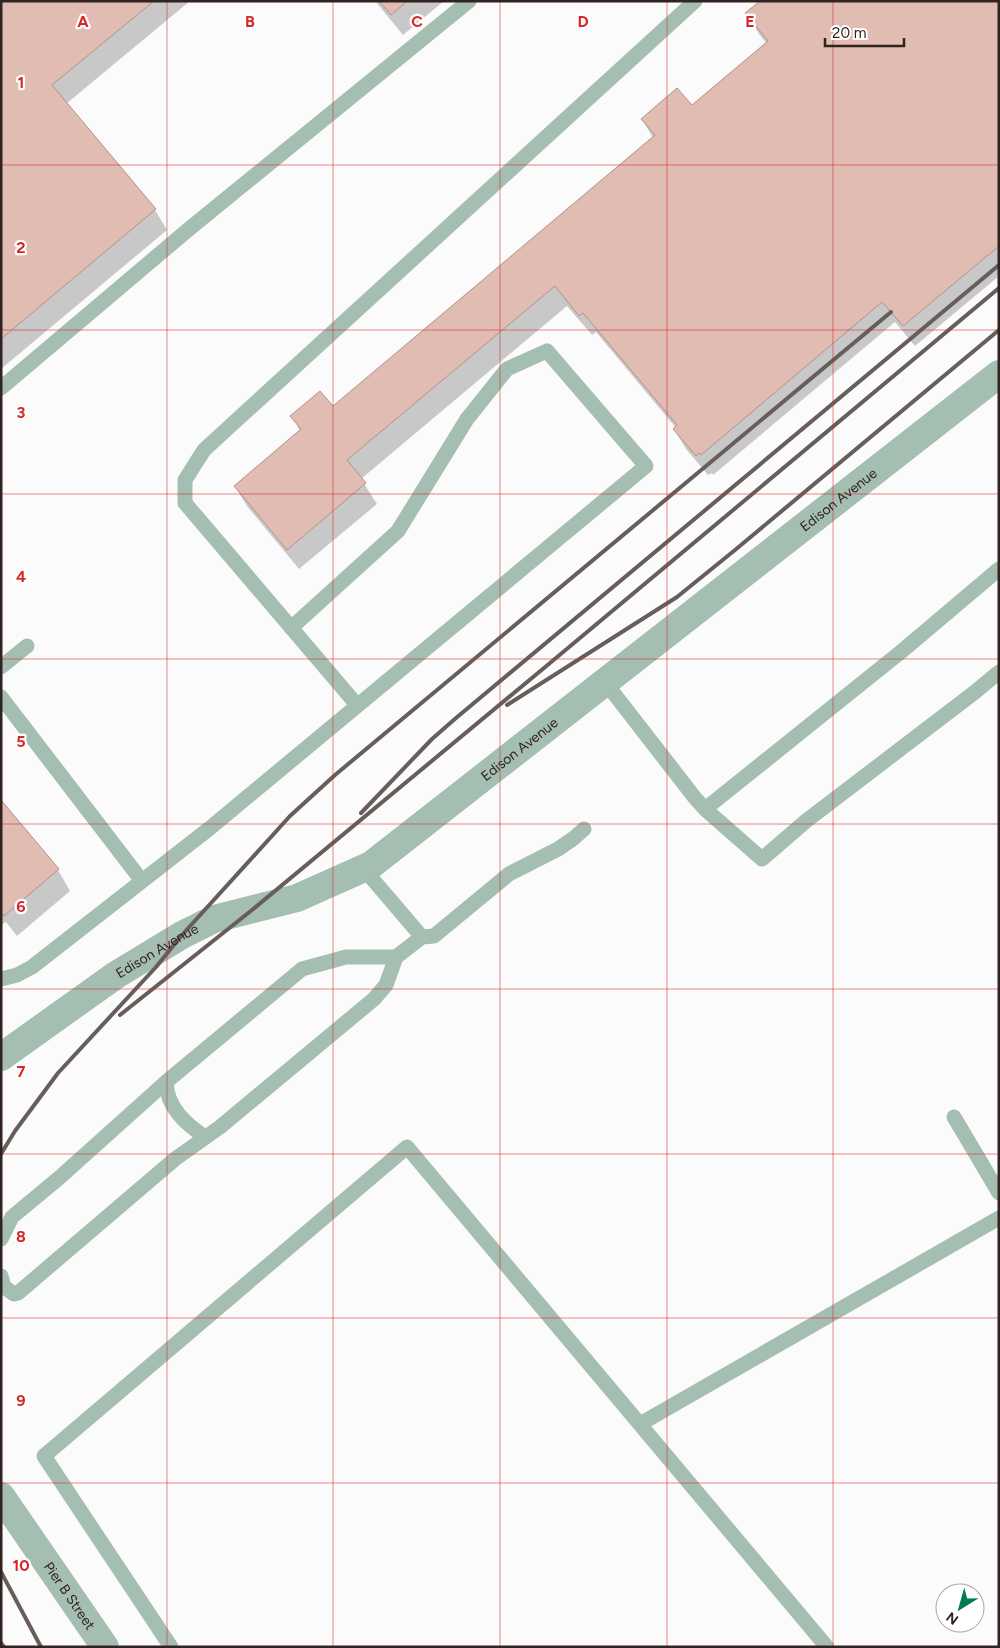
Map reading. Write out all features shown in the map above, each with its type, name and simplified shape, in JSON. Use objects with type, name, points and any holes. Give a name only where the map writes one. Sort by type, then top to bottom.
[{"type":"street","name":"Edison Avenue","points":[[1,1058],[116,975],[182,935],[214,919],[297,898],[371,865],[999,374]]},
{"type":"street","name":"Pier B Street","points":[[1,1496],[105,1647]]},
{"type":"lane","points":[[1,388],[189,229],[469,1]]},
{"type":"lane","points":[[357,705],[184,503],[185,480],[204,450],[696,1]]},
{"type":"lane","points":[[1,979],[17,975],[32,967],[210,828],[646,466],[547,351],[507,369],[467,419],[398,531],[291,628]]},
{"type":"lane","points":[[705,809],[895,657],[999,569]]},
{"type":"lane","points":[[1,667],[27,646]]},
{"type":"lane","points":[[605,682],[705,809],[762,859],[806,821],[999,672]]},
{"type":"lane","points":[[1,698],[142,881]]},
{"type":"lane","points":[[1,1276],[4,1288],[14,1294],[18,1293],[175,1158],[205,1138],[374,999],[386,985],[396,956],[422,937],[434,936],[509,874],[558,849],[584,829]]},
{"type":"lane","points":[[363,868],[422,937]]},
{"type":"lane","points":[[1,1239],[12,1217],[59,1178],[166,1082],[302,969],[346,957],[396,956]]},
{"type":"lane","points":[[166,1082],[170,1102],[190,1127],[205,1138]]},
{"type":"lane","points":[[954,1117],[999,1193]]},
{"type":"lane","points":[[171,1647],[44,1456],[408,1147],[827,1647]]},
{"type":"lane","points":[[640,1424],[999,1218]]},
{"type":"building","points":[[1,1],[154,1],[52,85],[156,209],[1,339]]},
{"type":"building","points":[[379,1],[407,1],[391,15]]},
{"type":"building","points":[[760,1],[999,1],[999,246],[903,326],[882,302],[701,455],[699,453],[696,456],[673,429],[677,425],[583,313],[579,316],[555,286],[347,460],[366,483],[287,550],[234,486],[301,429],[290,416],[320,391],[333,406],[655,135],[641,119],[677,88],[692,105],[768,41],[745,13]]},
{"type":"building","points":[[1,800],[59,869],[4,916],[1,912]]},
{"type":"railway","points":[[361,813],[432,739],[456,718],[999,265]]},
{"type":"railway","points":[[120,1015],[252,910],[999,288]]},
{"type":"railway","points":[[1,1154],[15,1131],[58,1073],[156,967],[182,935],[290,816],[335,775],[891,312]]},
{"type":"railway","points":[[507,705],[677,597],[999,330]]},
{"type":"railway","points":[[1,1572],[41,1647]]},
{"type":"railway","points":[[1,1643],[4,1647]]}]
